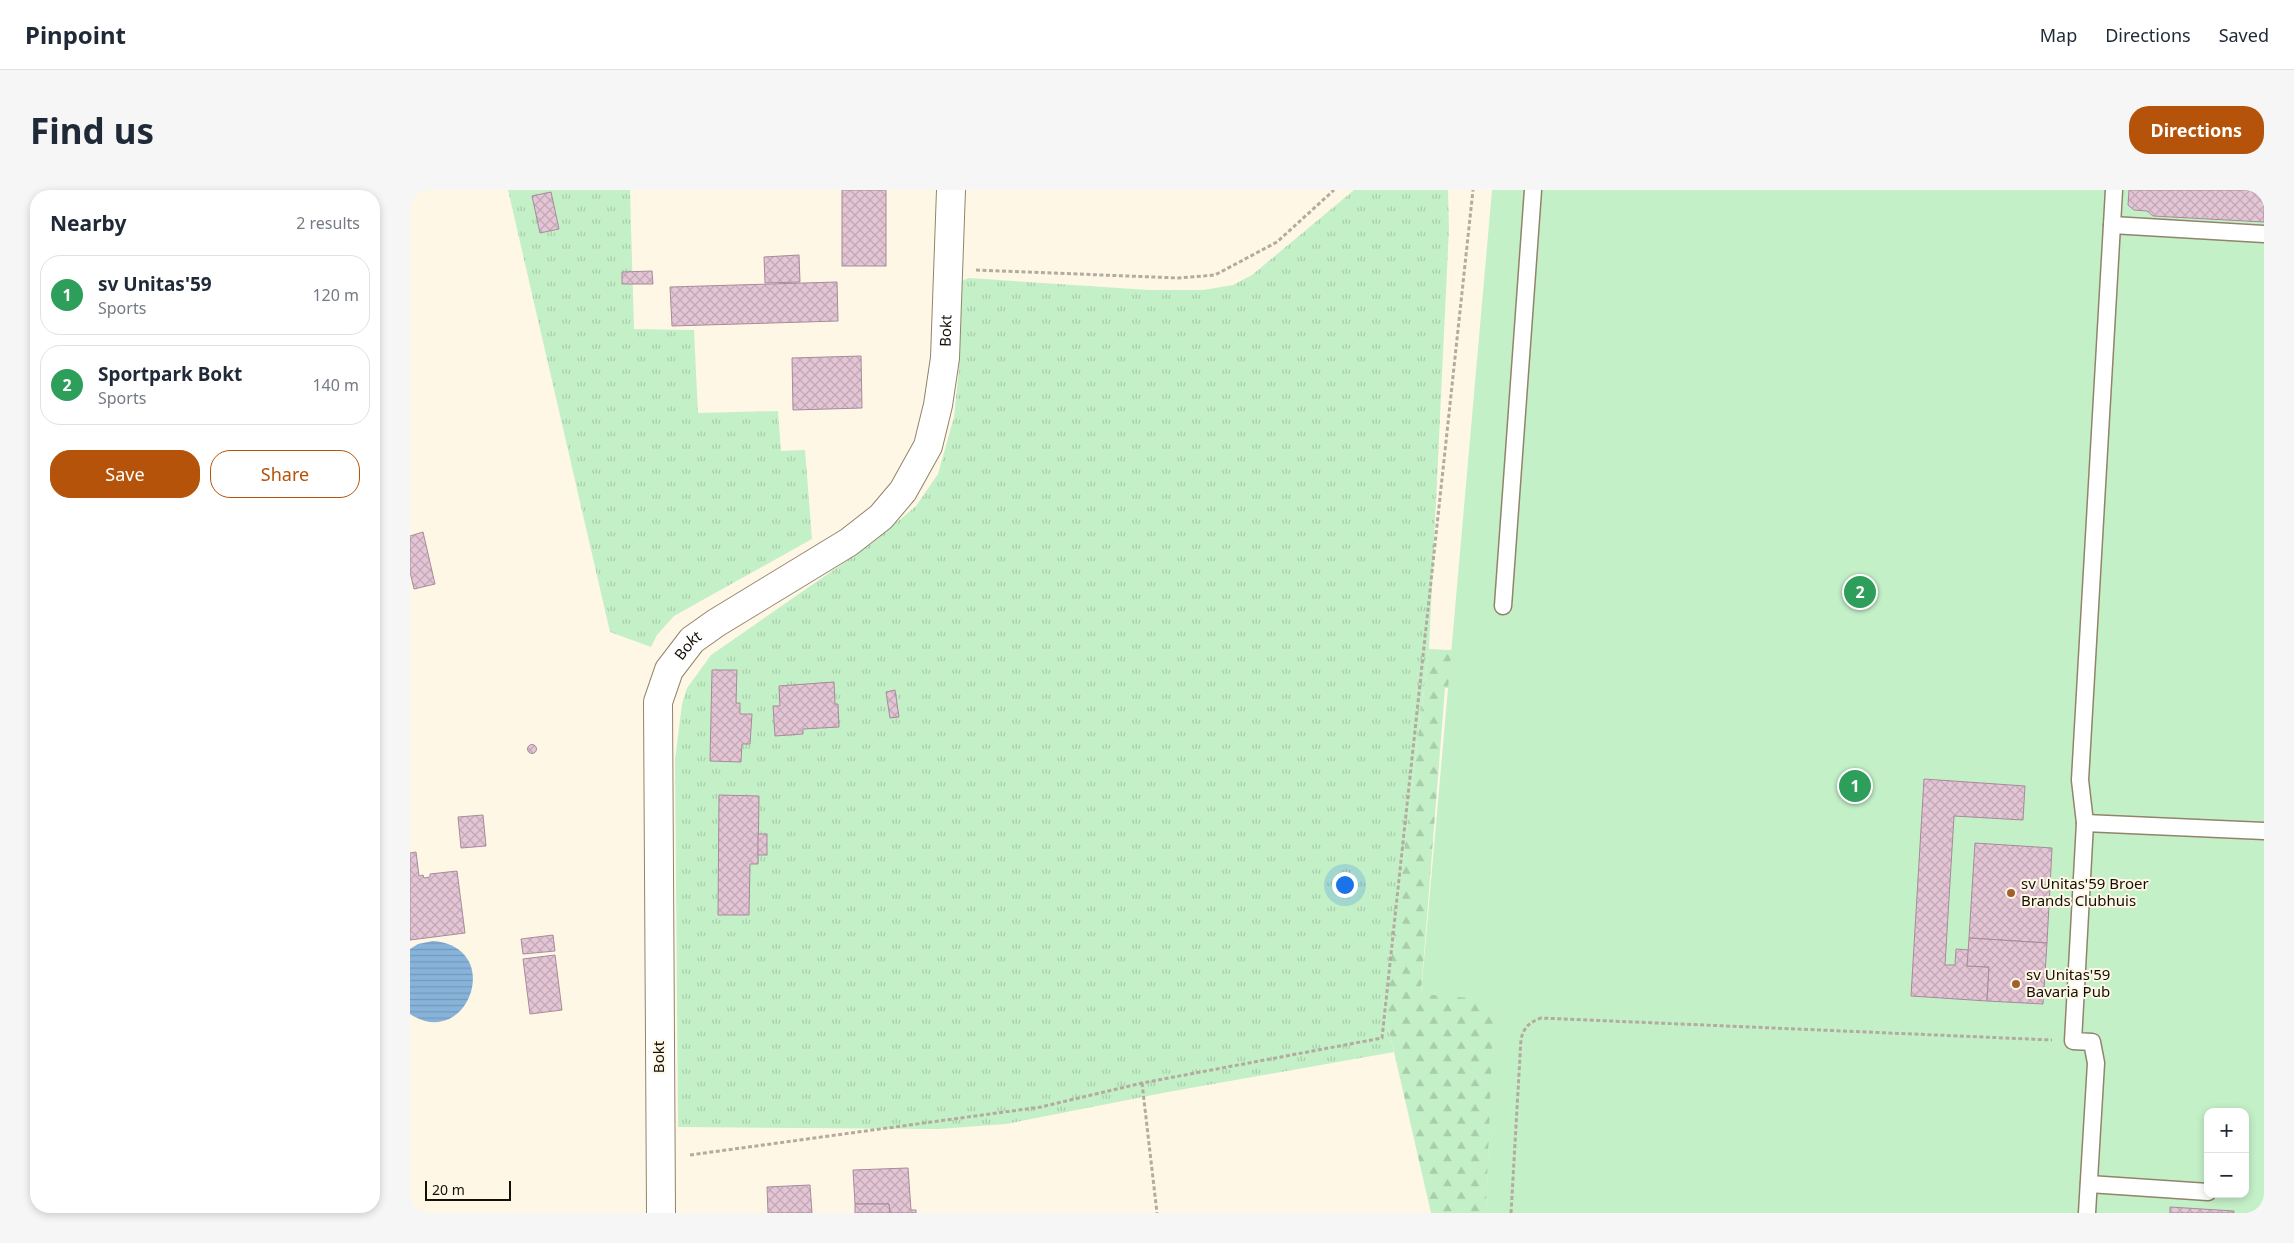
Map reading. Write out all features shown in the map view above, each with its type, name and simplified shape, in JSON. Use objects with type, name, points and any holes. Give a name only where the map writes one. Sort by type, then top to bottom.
[{"type":"street","name":"Bokt","points":[[660,1213],[658,702],[669,670],[692,640],[848,542],[881,517],[903,491],[928,446],[938,405],[945,358],[950,269],[951,190]]},
{"type":"lane","points":[[1503,606],[1533,190]]},
{"type":"lane","points":[[2087,1213],[2096,1063],[2092,1042],[2072,1040],[2085,824],[2080,780],[2114,190]]},
{"type":"lane","points":[[2112,225],[2264,234]]},
{"type":"lane","points":[[2085,824],[2264,830]]},
{"type":"lane","points":[[2089,1184],[2204,1192]]},
{"type":"path","points":[[950,269],[1178,278],[1215,276],[1277,242],[1334,190]]},
{"type":"path","points":[[659,1159],[1041,1108],[1142,1083],[1382,1038],[1474,190]]},
{"type":"path","points":[[1511,1213],[1521,1039],[1531,1022],[1541,1018],[2072,1040]]},
{"type":"path","points":[[1142,1083],[1157,1213]]},
{"type":"green space","points":[[508,190],[630,190],[634,329],[694,330],[698,413],[778,411],[781,451],[805,450],[812,539],[674,616],[657,635],[651,647],[610,632]]},
{"type":"green space","points":[[1354,190],[1448,190],[1449,228],[1429,649],[1387,991],[1383,1004],[1394,1052],[1168,1092],[1006,1124],[939,1129],[678,1127],[675,760],[682,704],[687,688],[711,655],[871,544],[916,506],[938,474],[954,417],[959,369],[961,281],[969,278],[1149,290],[1203,290],[1233,285],[1252,275]]},
{"type":"green space","points":[[1492,190],[2264,190],[2264,1213],[1486,1213],[1494,1000],[1421,994]]},
{"type":"green space","points":[[1429,649],[1593,657],[1616,686],[1445,688],[1421,993],[1495,999],[1486,1213],[1431,1213],[1383,1004],[1387,991]]},
{"type":"water","points":[[433,941],[455,947],[468,960],[473,977],[470,994],[462,1009],[448,1019],[430,1022],[410,1014],[410,949],[418,944]]},
{"type":"building","points":[[842,190],[886,190],[886,266],[842,266]]},
{"type":"building","points":[[2129,190],[2264,190],[2264,222],[2153,216],[2147,211],[2134,210],[2128,205]]},
{"type":"building","points":[[551,192],[559,229],[540,233],[532,196]]},
{"type":"building","points":[[799,255],[800,282],[765,283],[764,257]]},
{"type":"building","points":[[652,271],[653,284],[622,284],[622,272]]},
{"type":"building","points":[[837,282],[838,321],[672,326],[670,287]]},
{"type":"building","points":[[861,356],[862,408],[793,410],[792,358]]},
{"type":"building","points":[[423,532],[435,584],[414,589],[410,572],[410,536]]},
{"type":"building","points":[[712,670],[737,670],[736,703],[740,703],[740,714],[752,714],[750,744],[742,744],[741,762],[710,761]]},
{"type":"building","points":[[834,682],[835,704],[838,704],[839,727],[803,729],[803,734],[775,736],[773,706],[780,706],[779,686]]},
{"type":"building","points":[[895,690],[899,717],[890,718],[886,692]]},
{"type":"building","points":[[532,744],[537,749],[532,754],[527,749]]},
{"type":"building","points":[[1924,779],[2025,786],[2023,820],[1954,816],[1945,965],[1955,965],[1956,949],[1969,950],[1967,966],[1989,967],[1987,1001],[1911,996]]},
{"type":"building","points":[[719,795],[759,796],[758,864],[750,864],[749,915],[718,915]]},
{"type":"building","points":[[483,815],[486,846],[461,848],[458,817]]},
{"type":"building","points":[[758,834],[767,834],[767,855],[758,855]]},
{"type":"building","name":"sv Unitas'59 Broer Brands Clubhuis","points":[[1975,843],[2052,848],[2047,943],[1969,938]]},
{"type":"building","points":[[416,852],[419,876],[423,875],[424,878],[430,877],[430,874],[457,871],[465,933],[410,940],[410,853]]},
{"type":"building","points":[[553,935],[555,951],[523,954],[521,939]]},
{"type":"building","name":"sv Unitas'59 Bavaria Pub","points":[[1969,938],[2047,943],[2043,1004],[1987,1001],[1989,967],[1967,966]]},
{"type":"building","points":[[555,955],[562,1010],[530,1014],[523,959]]},
{"type":"building","points":[[908,1168],[911,1210],[916,1210],[916,1213],[890,1213],[889,1204],[855,1204],[853,1170]]},
{"type":"building","points":[[810,1185],[812,1213],[768,1213],[767,1187]]},
{"type":"building","points":[[855,1204],[889,1204],[890,1213],[855,1213]]},
{"type":"building","points":[[2170,1207],[2234,1211],[2234,1213],[2170,1213]]},
{"type":"place","name":"Sportpark Bokt","points":[[1860,592]]},
{"type":"place","name":"sv Unitas'59","points":[[1855,786]]},
{"type":"place","name":"sv Unitas'59 Broer Brands Clubhuis","points":[[2011,893]]},
{"type":"place","name":"sv Unitas'59 Bavaria Pub","points":[[2016,984]]}]
